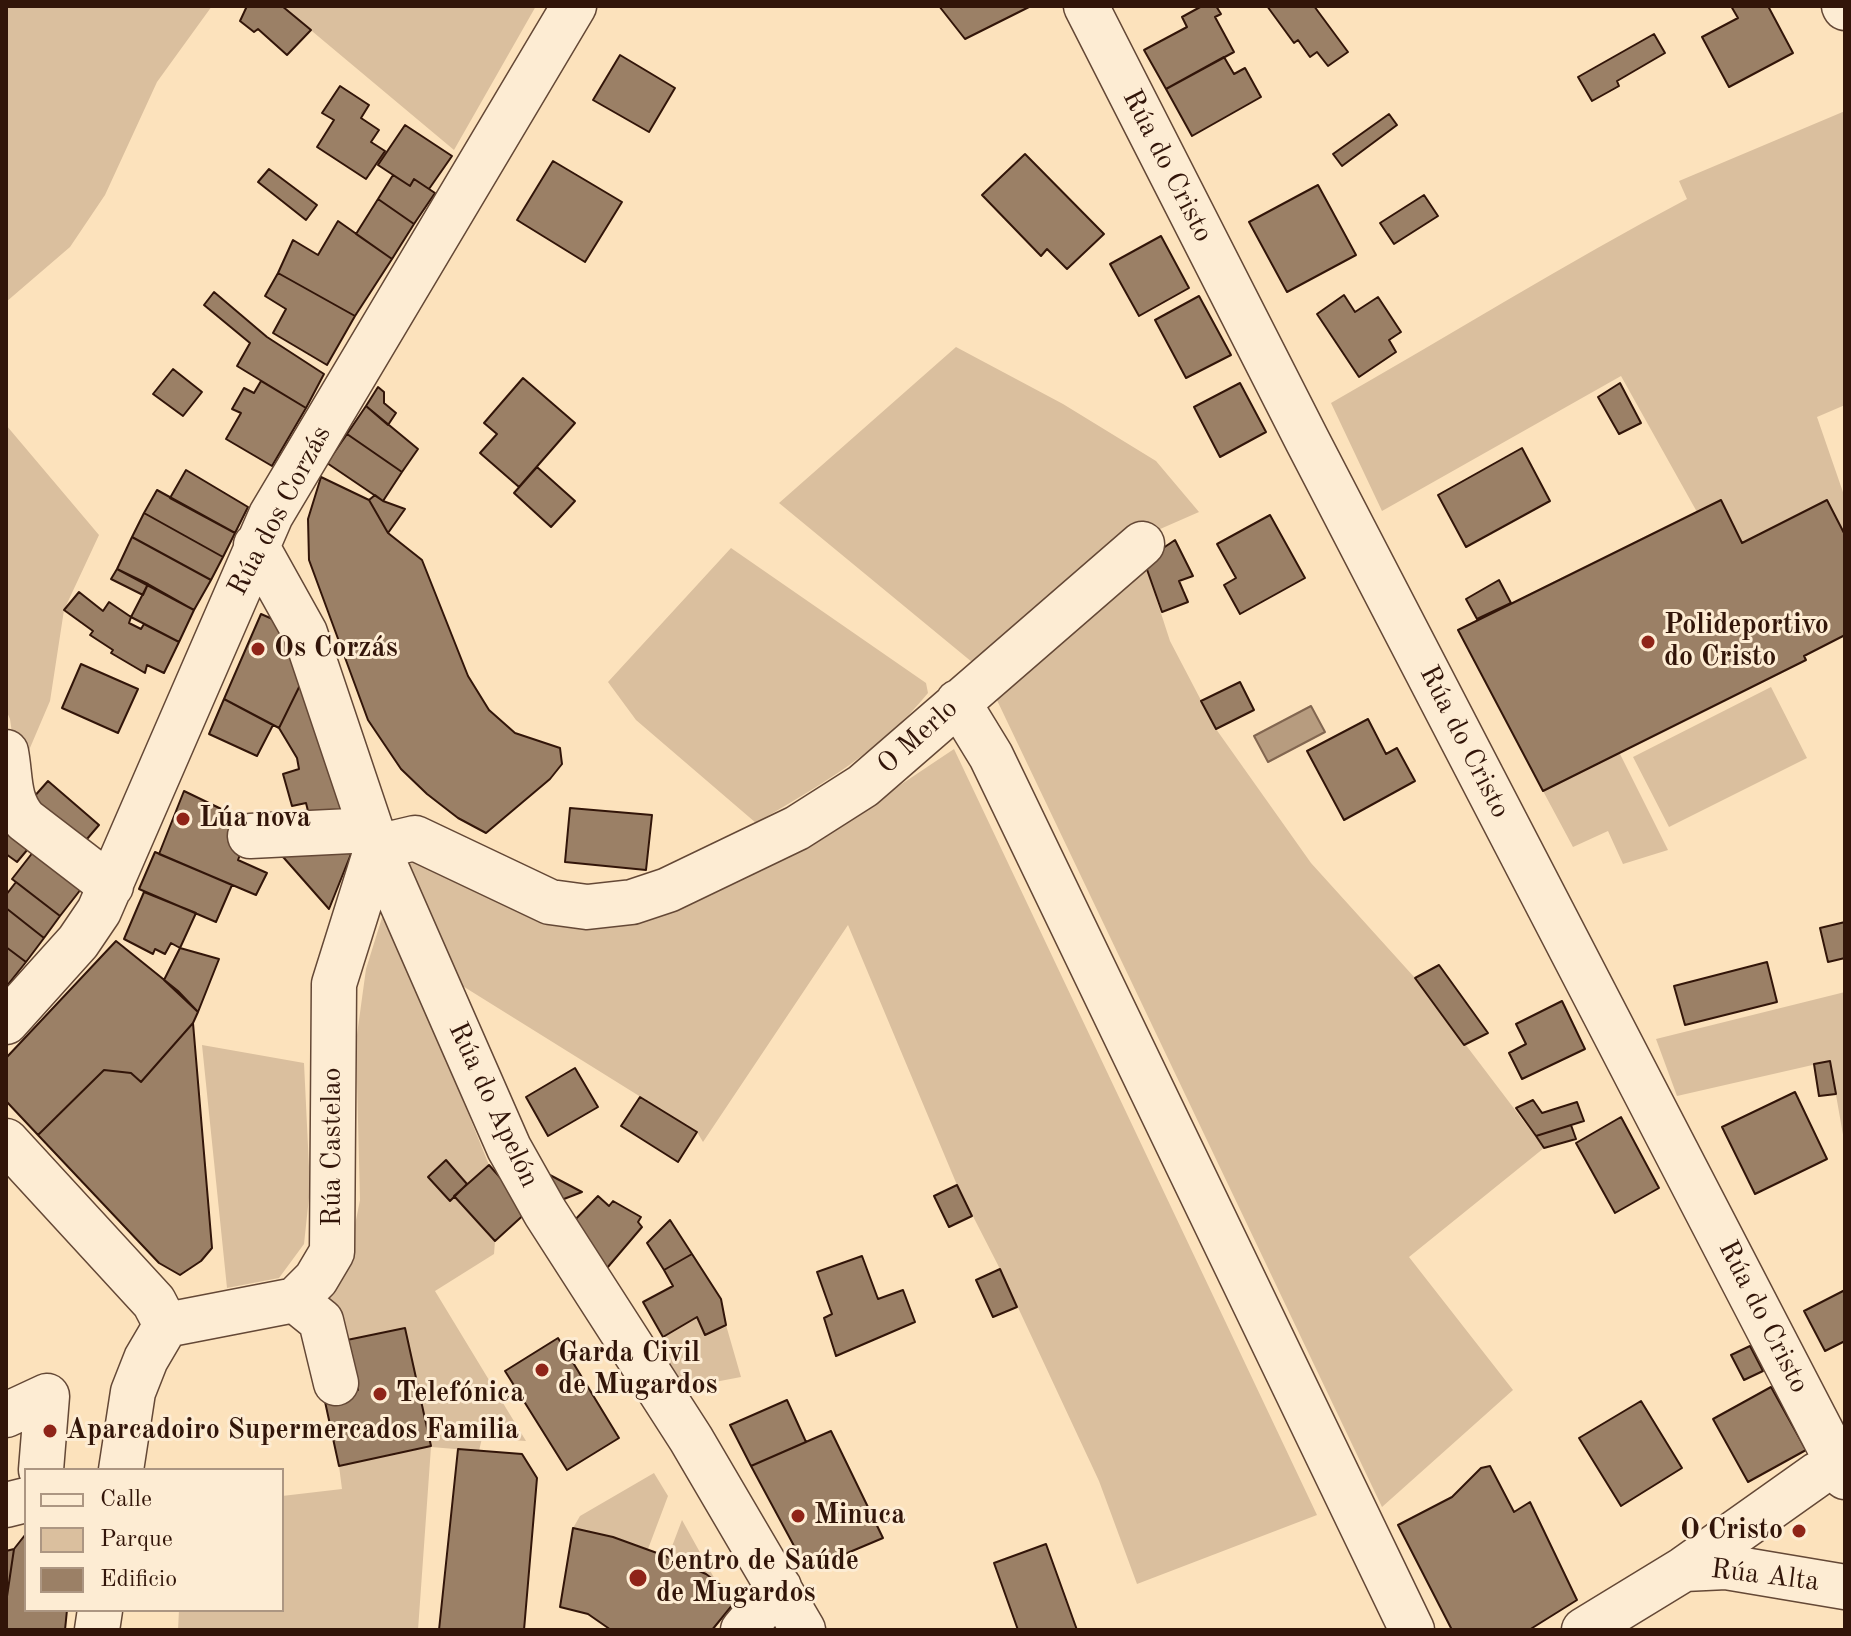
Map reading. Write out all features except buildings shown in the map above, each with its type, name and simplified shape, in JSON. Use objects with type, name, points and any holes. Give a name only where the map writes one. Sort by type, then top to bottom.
[{"type":"street","name":"Rúa dos Corzás","points":[[6,1022],[78,942],[111,886],[256,545],[574,6]]},
{"type":"street","name":"Rúa do Cristo","points":[[1086,6],[1307,440],[1843,1465]]},
{"type":"street","name":"O Merlo","points":[[250,836],[415,838],[550,902],[587,907],[632,902],[668,890],[797,828],[863,786],[1142,544]]},
{"type":"street","name":"Rúa do Apelón","points":[[256,545],[305,633],[374,839],[509,1148],[545,1212],[691,1439],[803,1630]]},
{"type":"street","points":[[958,702],[998,771],[1412,1630]]},
{"type":"street","points":[[6,752],[11,798],[17,811],[111,886]]},
{"type":"street","name":"Rúa Castelao","points":[[295,1300],[316,1279],[332,1252],[334,984],[374,839]]},
{"type":"street","points":[[6,1141],[154,1302],[166,1325]]},
{"type":"street","points":[[121,1468],[133,1392],[146,1359],[166,1325],[295,1300],[321,1321],[327,1368]]},
{"type":"street","points":[[6,1415],[47,1396],[41,1468]]},
{"type":"street","name":"Rúa Alta","points":[[1584,1630],[1684,1569],[1818,1474],[1843,1465]]},
{"type":"street","name":"Rúa Alta","points":[[1684,1569],[1726,1567],[1845,1587]]},
{"type":"street","points":[[743,1630],[779,1587]]},
{"type":"green space","points":[[6,6],[212,6],[157,82],[105,195],[70,247],[6,302]]},
{"type":"green space","points":[[282,6],[536,6],[454,150]]},
{"type":"green space","points":[[1845,111],[1845,405],[1817,417],[1845,498],[1845,535],[1827,500],[1742,543],[1721,500],[1697,512],[1621,376],[1382,511],[1331,403],[1687,199],[1679,181]]},
{"type":"green space","points":[[956,347],[1063,404],[1156,461],[1199,512],[1103,554],[978,667],[779,503]]},
{"type":"green space","points":[[6,425],[99,535],[64,610],[50,701],[18,776],[6,710]]},
{"type":"green space","points":[[731,548],[926,683],[928,693],[890,733],[848,766],[756,823],[636,720],[608,682]]},
{"type":"green space","points":[[1144,561],[1170,641],[1216,729],[1311,863],[1415,978],[1544,1148],[1409,1257],[1513,1390],[1382,1507],[995,696]]},
{"type":"green space","points":[[1771,687],[1807,758],[1669,827],[1633,757]]},
{"type":"green space","points":[[954,749],[1317,1515],[1137,1584],[1099,1481],[1000,1269],[957,1185],[848,925],[703,1142],[697,1132],[453,980],[400,865],[407,858],[559,926],[658,916],[809,846]]},
{"type":"green space","points":[[1619,752],[1668,850],[1623,864],[1608,831],[1573,847],[1543,791]]},
{"type":"green space","points":[[385,908],[489,1165],[467,1184],[446,1161],[428,1177],[450,1200],[454,1196],[495,1241],[494,1254],[435,1291],[526,1441],[482,1438],[479,1451],[431,1447],[418,1630],[178,1630],[179,1612],[284,1612],[284,1496],[342,1489],[339,1466],[431,1446],[405,1328],[347,1340],[328,1301],[351,1245],[360,1200],[356,1042],[366,969]]},
{"type":"green space","points":[[1845,992],[1845,1146],[1830,1061],[1677,1096],[1656,1039]]},
{"type":"green space","points":[[202,1045],[304,1063],[310,1188],[304,1244],[279,1278],[227,1288]]},
{"type":"green space","points":[[697,1317],[706,1335],[726,1325],[741,1377],[678,1389],[653,1343]]},
{"type":"green space","points":[[654,1473],[668,1496],[648,1549],[573,1528],[580,1516]]},
{"type":"green space","points":[[682,1520],[717,1583],[706,1574],[668,1557]]},
{"type":"shaded area","points":[[1311,706],[1325,732],[1268,762],[1254,736]]},
{"type":"place","name":"Polideportivo do Cristo","points":[[1648,642]]},
{"type":"place","name":"Os Corzás","points":[[258,649]]},
{"type":"place","name":"Lúa nova","points":[[183,819]]},
{"type":"place","name":"Garda Civil de Mugardos","points":[[542,1370]]},
{"type":"place","name":"Telefónica","points":[[380,1394]]},
{"type":"place","name":"Aparcadoiro Supermercados Familia","points":[[50,1431]]},
{"type":"place","name":"Minuca","points":[[798,1516]]},
{"type":"place","name":"O Cristo","points":[[1799,1531]]},
{"type":"place","name":"Centro de Saúde de Mugardos","points":[[638,1578]]}]
